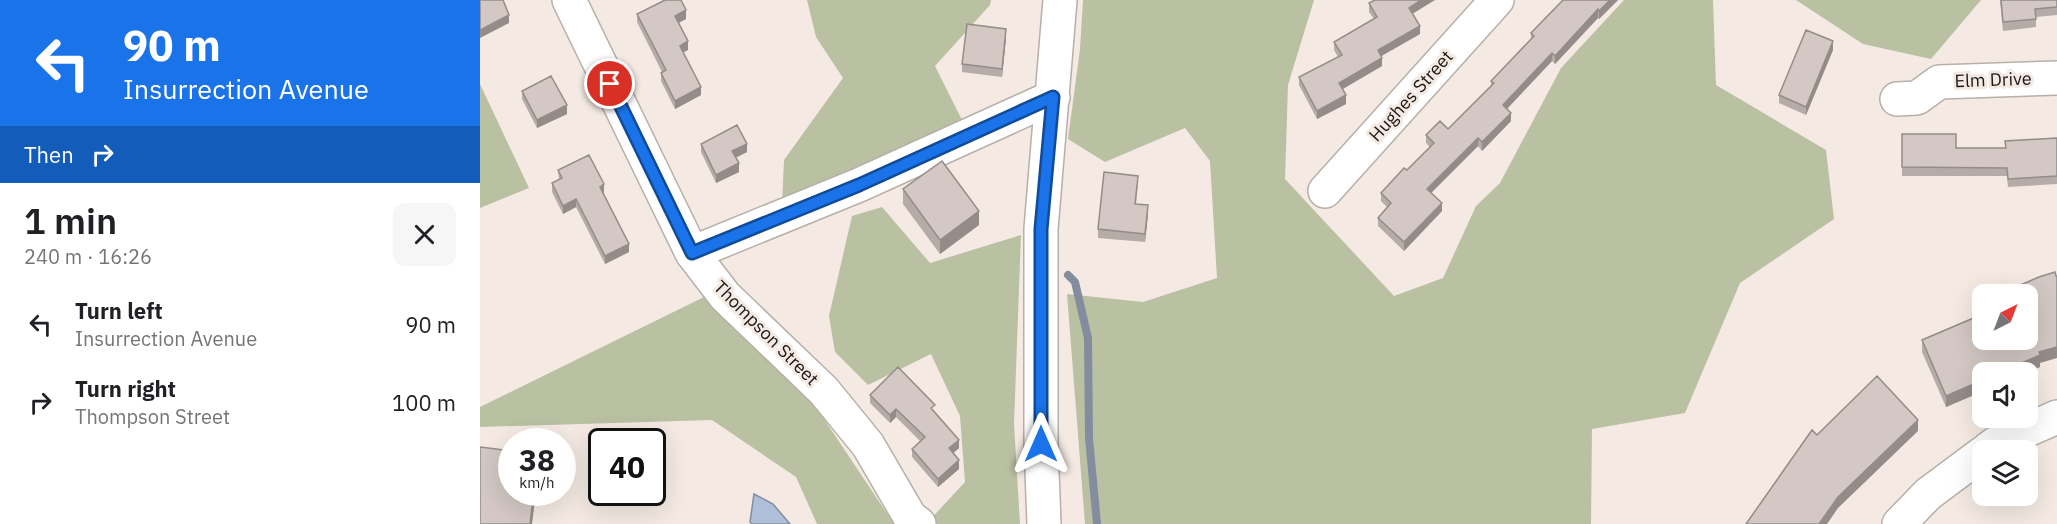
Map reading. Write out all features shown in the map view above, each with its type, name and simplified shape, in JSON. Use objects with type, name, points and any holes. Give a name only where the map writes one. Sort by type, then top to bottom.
[{"type":"street","name":"Thompson Street","points":[[569,0],[692,253],[725,296],[824,392],[868,445],[910,516],[919,524]]},
{"type":"street","points":[[1044,524],[1041,444],[1041,229],[1060,0]]},
{"type":"street","name":"Hughes Street","points":[[1325,191],[1497,0]]},
{"type":"street","name":"Elm Drive","points":[[1897,99],[1917,98],[1939,82],[2057,78]]},
{"type":"street","points":[[692,253],[859,185],[1053,97]]},
{"type":"street","points":[[2004,440],[2057,417]]},
{"type":"street","points":[[1899,524],[1928,494],[1972,461]]},
{"type":"green space","points":[[807,0],[991,0],[990,5],[935,66],[962,120],[782,203],[784,160],[843,78],[816,37]]},
{"type":"green space","points":[[1083,0],[1314,0],[1288,85],[1285,179],[1394,296],[1443,278],[1476,206],[1500,183],[1561,68],[1624,0],[1713,0],[1716,85],[1826,150],[1834,219],[1740,283],[1685,413],[1592,429],[1591,524],[1085,524],[1067,294],[1143,302],[1217,278],[1210,161],[1185,128],[1105,162],[1068,139],[1080,49]]},
{"type":"green space","points":[[1796,0],[1981,0],[1931,59],[1863,44]]},
{"type":"green space","points":[[480,84],[529,188],[480,208]]},
{"type":"green space","points":[[882,207],[930,263],[1021,235],[1014,424],[1020,524],[926,524],[965,482],[960,416],[931,354],[868,385],[835,352],[829,316],[852,216]]},
{"type":"green space","points":[[704,297],[814,404],[894,524],[817,524],[796,477],[712,420],[480,427],[480,407]]},
{"type":"water","points":[[754,494],[773,504],[790,524],[752,524],[750,522]]},
{"type":"building","points":[[480,0],[503,0],[509,15],[480,30]]},
{"type":"building","points":[[665,0],[681,0],[686,10],[675,16],[688,41],[680,46],[701,87],[675,101],[661,73],[666,70],[637,14]]},
{"type":"building","points":[[1375,0],[1421,0],[1409,8],[1420,26],[1378,50],[1382,58],[1339,83],[1346,95],[1317,111],[1299,77],[1342,55],[1334,42],[1377,17],[1369,3]]},
{"type":"building","points":[[1563,0],[1610,0],[1599,11],[1598,9],[1555,56],[1552,53],[1503,105],[1511,113],[1482,142],[1478,138],[1427,189],[1442,203],[1404,242],[1378,218],[1391,203],[1381,193],[1404,168],[1407,170],[1434,143],[1426,135],[1440,121],[1448,129],[1494,83],[1491,81],[1534,36],[1531,33]]},
{"type":"building","points":[[2001,0],[2057,0],[2057,7],[2035,9],[2036,19],[2003,22]]},
{"type":"building","points":[[967,24],[1006,29],[1002,69],[962,64]]},
{"type":"building","points":[[1806,30],[1833,41],[1806,107],[1779,95]]},
{"type":"building","points":[[551,76],[567,105],[537,120],[522,91]]},
{"type":"building","points":[[737,125],[747,144],[732,151],[739,163],[716,175],[701,144]]},
{"type":"building","points":[[1902,134],[1956,134],[1956,148],[2006,148],[2005,141],[2057,138],[2057,176],[2008,179],[2007,168],[1902,167]]},
{"type":"building","points":[[589,155],[604,184],[600,187],[629,244],[605,256],[576,199],[563,206],[552,183],[562,178],[558,170]]},
{"type":"building","points":[[942,161],[979,211],[940,240],[903,189]]},
{"type":"building","points":[[1104,172],[1138,176],[1135,204],[1148,205],[1145,234],[1098,229]]},
{"type":"building","points":[[2055,272],[2057,276],[2057,347],[2039,352],[2040,355],[2024,362],[1972,362],[1972,385],[1946,396],[1922,340],[1972,319],[1972,350],[2038,350],[2038,284],[2023,284]]},
{"type":"building","points":[[898,367],[935,405],[931,408],[959,440],[949,448],[959,460],[938,479],[912,449],[925,437],[896,409],[890,415],[870,395]]},
{"type":"building","points":[[1877,376],[1918,420],[1838,497],[1819,524],[1746,524],[1812,430],[1817,435]]},
{"type":"building","points":[[480,447],[498,449],[498,506],[532,506],[530,524],[480,524]]},
{"type":"waterway","points":[[1068,275],[1075,282],[1088,338],[1089,438],[1097,524]]},
{"type":"route","points":[[610,84],[692,253],[859,185],[1053,97],[1041,229],[1041,444]]}]
